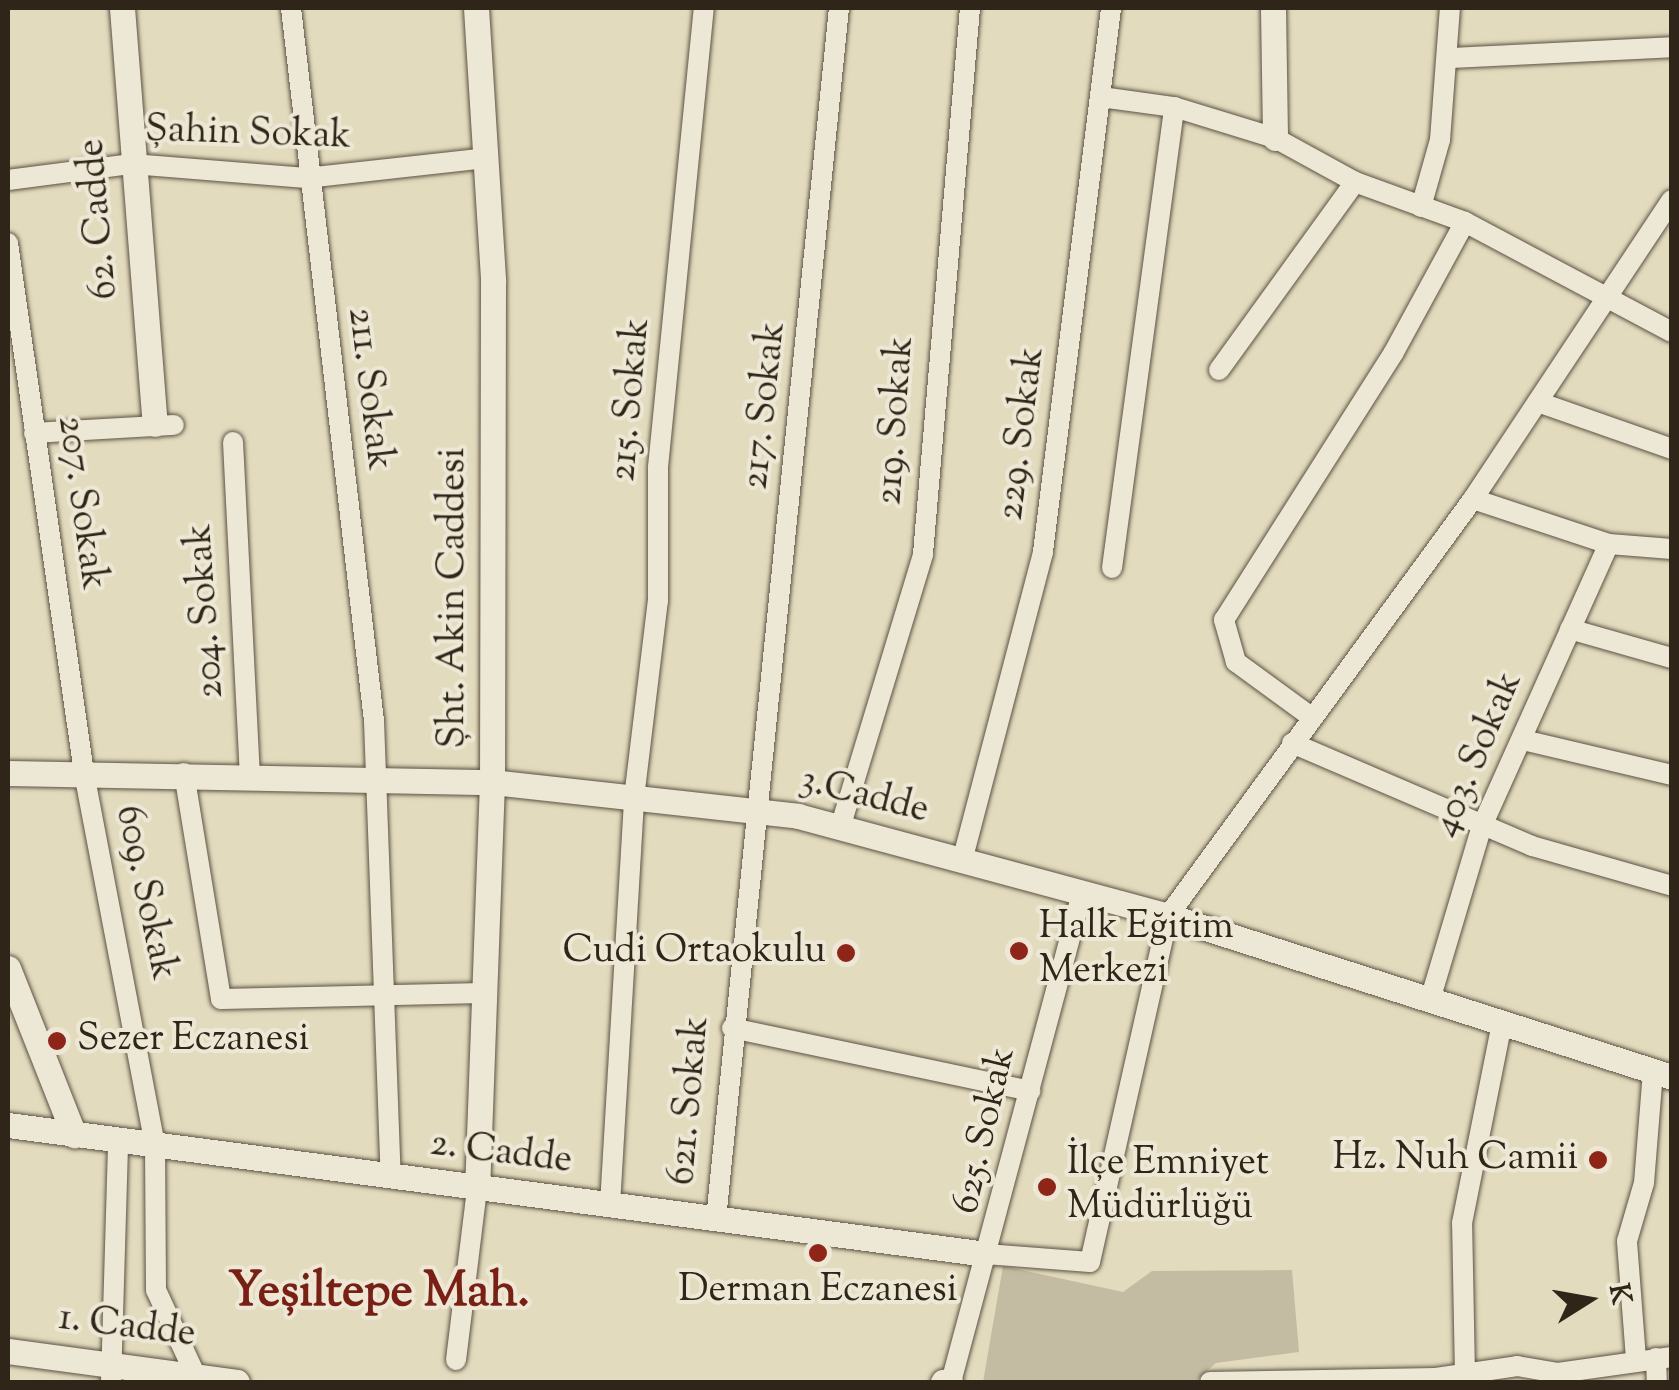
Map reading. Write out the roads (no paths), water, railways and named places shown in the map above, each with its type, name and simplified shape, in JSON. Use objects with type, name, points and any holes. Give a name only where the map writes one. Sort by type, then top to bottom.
[{"type":"street","name":"62. Cadde","points":[[122,8],[132,164],[165,424]]},
{"type":"street","name":"211. Sokak","points":[[291,8],[306,178],[375,778],[391,1178]]},
{"type":"street","name":"Şht. Akin Caddesi","points":[[476,8],[486,158],[492,782],[477,1188]]},
{"type":"street","name":"215. Sokak","points":[[610,1205],[634,798],[704,8]]},
{"type":"street","name":"217. Sokak","points":[[758,811],[839,8]]},
{"type":"street","name":"219. Sokak","points":[[840,828],[924,554],[970,8]]},
{"type":"street","name":"229. Sokak","points":[[962,860],[1043,552],[1111,8]]},
{"type":"street","points":[[1273,8],[1275,138]]},
{"type":"street","points":[[1421,207],[1451,58],[1450,8]]},
{"type":"street","points":[[1451,58],[1672,46]]},
{"type":"street","points":[[1101,97],[1174,106],[1275,138],[1355,182],[1465,222],[1672,332]]},
{"type":"street","points":[[1112,568],[1174,106]]},
{"type":"street","name":"Şahin Sokak","points":[[8,180],[132,164],[306,178],[486,158]]},
{"type":"street","points":[[1219,370],[1355,182]]},
{"type":"street","points":[[989,1255],[1090,1262],[1168,916],[1310,716],[1474,498],[1671,203]]},
{"type":"street","points":[[1310,716],[1236,662],[1224,620],[1394,352],[1465,222]]},
{"type":"street","name":"207. Sokak","points":[[8,244],[84,773]]},
{"type":"street","points":[[1538,402],[1672,450]]},
{"type":"street","points":[[34,433],[165,424]]},
{"type":"street","name":"204. Sokak","points":[[233,442],[250,775]]},
{"type":"street","points":[[1474,498],[1609,544],[1672,550]]},
{"type":"street","name":"403. Sokak","points":[[1430,1000],[1482,826],[1609,544]]},
{"type":"street","points":[[1570,630],[1672,658]]},
{"type":"street","points":[[1523,740],[1672,774]]},
{"type":"street","points":[[1292,743],[1482,826],[1672,886]]},
{"type":"street","name":"3.Cadde","points":[[8,773],[184,773],[492,782],[758,811],[840,828],[1168,916],[1662,1074]]},
{"type":"street","name":"609. Sokak","points":[[84,773],[154,1146],[156,1290],[195,1374]]},
{"type":"street","points":[[184,773],[221,998],[484,992]]},
{"type":"street","name":"621. Sokak","points":[[716,1219],[732,1028],[758,811]]},
{"type":"street","name":"625. Sokak","points":[[948,1382],[989,1255],[1082,893]]},
{"type":"street","points":[[8,968],[74,1135]]},
{"type":"street","points":[[1465,1375],[1462,1223],[1502,1023]]},
{"type":"street","points":[[732,1028],[1030,1091]]},
{"type":"street","points":[[1657,1382],[1627,1242],[1644,1183],[1662,1074]]},
{"type":"street","name":"2. Cadde","points":[[8,1125],[989,1255]]},
{"type":"street","points":[[112,1373],[118,1142]]},
{"type":"street","points":[[456,1360],[477,1188]]},
{"type":"street","name":"1. Cadde","points":[[8,1351],[112,1373],[195,1374],[236,1382]]},
{"type":"street","points":[[1210,1382],[1465,1375],[1654,1358]]},
{"type":"place","name":"Halk Eğitim Merkezi","points":[[1019,951]]},
{"type":"place","name":"Cudi Ortaokulu","points":[[846,953]]},
{"type":"place","name":"Sezer Eczanesi","points":[[57,1041]]},
{"type":"place","name":"Hz. Nuh Camii","points":[[1598,1160]]},
{"type":"place","name":"İlçe Emniyet Müdürlüğü","points":[[1047,1187]]},
{"type":"place","name":"Derman Eczanesi","points":[[818,1253]]},
{"type":"district","name":"Yeşiltepe Mah.","points":[[379,1294]]}]
